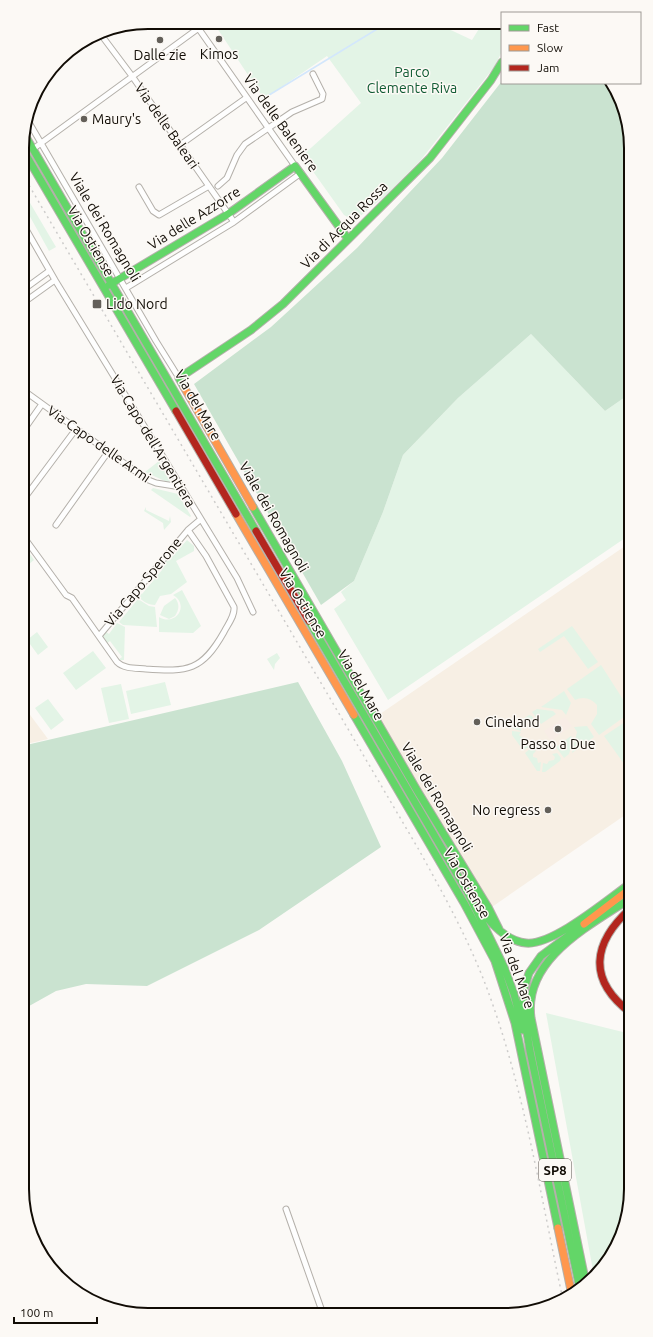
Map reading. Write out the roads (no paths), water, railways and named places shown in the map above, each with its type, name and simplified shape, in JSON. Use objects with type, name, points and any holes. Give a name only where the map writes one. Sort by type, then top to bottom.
[{"type":"street","points":[[33,149],[198,29]]},
{"type":"street","name":"Via delle Baleniere","points":[[198,29],[348,239]]},
{"type":"street","name":"Via delle Baleari","points":[[103,38],[132,76],[234,222]]},
{"type":"street","name":"Via di Acqua Rossa","points":[[179,378],[267,318],[348,239],[435,152],[488,84],[501,64]]},
{"type":"street","points":[[218,186],[227,178],[236,155],[242,146],[295,110],[318,102],[322,99],[323,94],[313,74]]},
{"type":"street","points":[[180,145],[246,98]]},
{"type":"street","name":"Viale dei Romagnoli","points":[[31,126],[407,772],[488,907],[498,929]]},
{"type":"street","name":"Via del Mare","points":[[29,142],[468,893],[504,967],[514,994],[530,1051],[578,1282]]},
{"type":"street","name":"Via Ostiense","points":[[30,162],[464,903],[495,961],[516,1023],[570,1288]]},
{"type":"street","name":"Via delle Azzorre","points":[[103,288],[228,214],[295,166]]},
{"type":"street","name":"Via delle Azzorre","points":[[126,288],[234,222],[301,173]]},
{"type":"street","points":[[139,187],[154,212],[158,215],[209,186]]},
{"type":"street","name":"Via Capo dell'Argentiera","points":[[29,235],[49,271],[239,582],[254,612]]},
{"type":"street","points":[[144,264],[149,274]]},
{"type":"street","points":[[29,286],[49,271]]},
{"type":"street","points":[[29,299],[55,280]]},
{"type":"street","name":"Via Capo delle Armi","points":[[29,394],[150,481],[171,486],[181,486]]},
{"type":"street","points":[[29,422],[42,404]]},
{"type":"street","points":[[29,492],[76,428]]},
{"type":"street","points":[[56,525],[108,452]]},
{"type":"street","name":"Via Capo Sperone","points":[[99,636],[188,530],[201,520]]},
{"type":"street","name":"Via Capo Sperone","points":[[29,544],[66,595],[72,598],[118,663],[128,667],[165,670],[183,669],[196,665],[211,654],[233,615],[234,607],[206,556],[188,530]]},
{"type":"street","points":[[468,893],[485,915],[506,937],[520,943],[535,943],[559,933],[624,888]]},
{"type":"street","points":[[530,1051],[522,1002],[524,987],[532,967],[547,951],[624,893]]},
{"type":"street","points":[[585,1277],[531,1018],[530,997],[537,976],[548,961],[624,903]]},
{"type":"street","points":[[624,914],[616,920],[607,932],[601,948],[600,959],[602,980],[608,992],[619,1005],[624,1008]]},
{"type":"street","points":[[286,1209],[321,1308]]},
{"type":"waterway","points":[[261,100],[377,29]]},
{"type":"railway","points":[[29,185],[419,850],[466,939],[489,994],[513,1069],[531,1146],[562,1294]]},
{"type":"place","name":"Kimos","points":[[219,39]]},
{"type":"place","name":"Dalle zie","points":[[160,40]]},
{"type":"place","name":"Maury's","points":[[84,119]]},
{"type":"place","name":"Lido Nord","points":[[97,304]]},
{"type":"place","name":"Cineland","points":[[477,722]]},
{"type":"place","name":"Passo a Due","points":[[558,729]]},
{"type":"place","name":"No regress","points":[[548,810]]},
{"type":"park label","name":"Parco Clemente Riva","points":[[412,80]]}]
